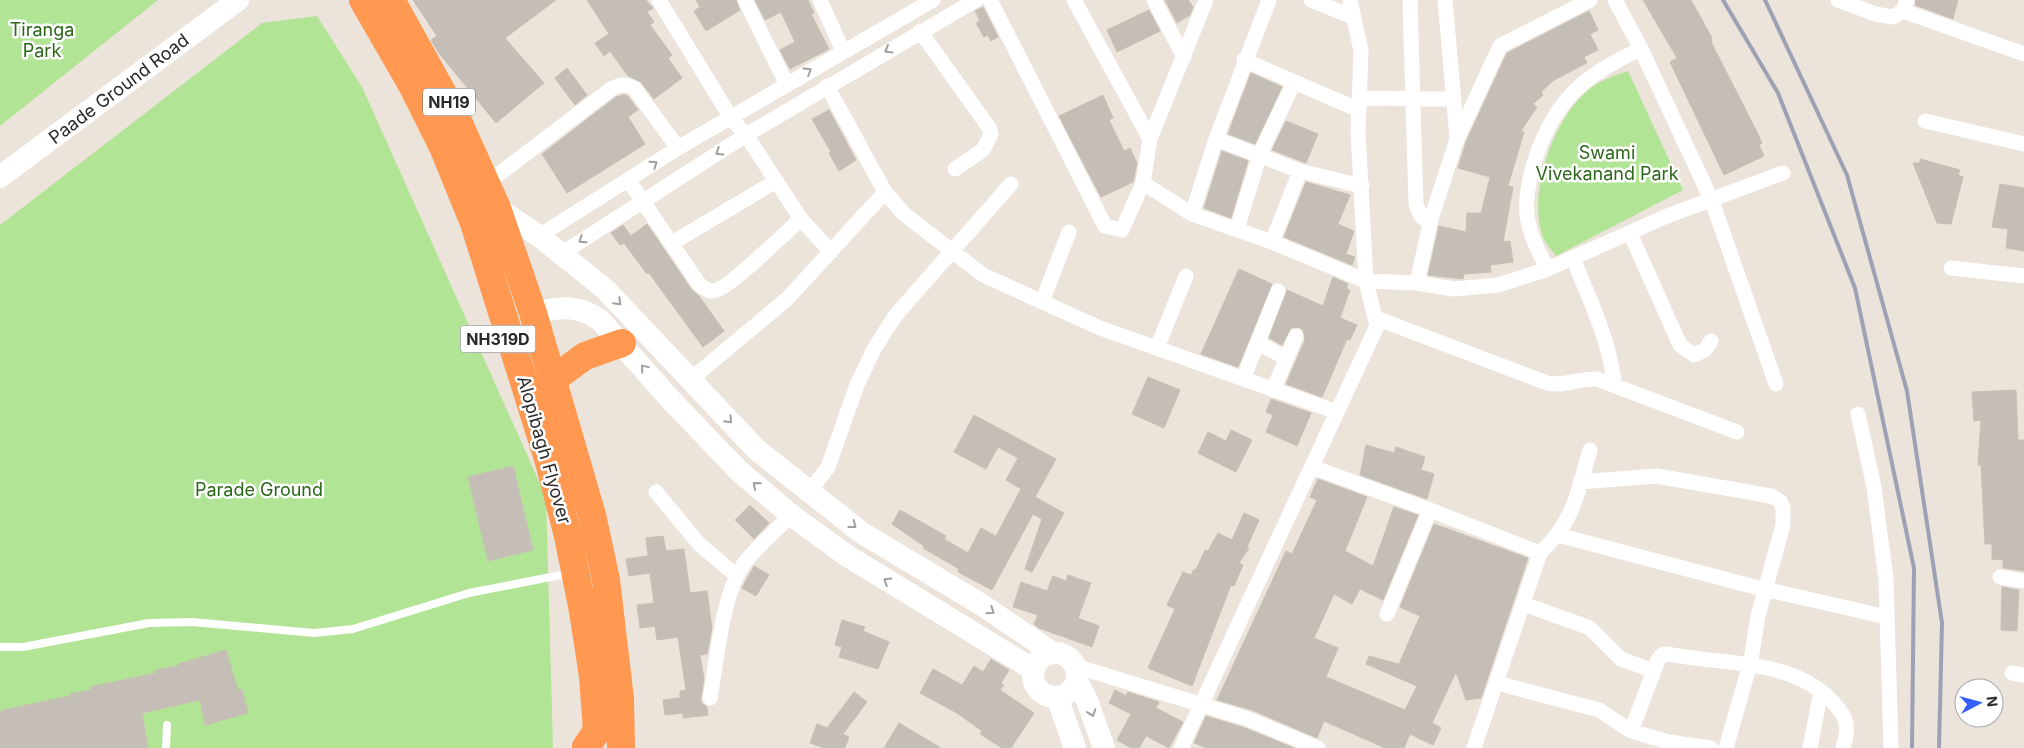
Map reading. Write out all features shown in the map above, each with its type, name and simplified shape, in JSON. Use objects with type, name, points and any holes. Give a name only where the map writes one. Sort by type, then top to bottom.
[{"type":"highway","name":"NH319D","points":[[347,0],[418,126],[455,209],[540,480],[561,575],[579,701],[604,741]]},
{"type":"highway","name":"Alopibagh Flyover","points":[[363,0],[412,85],[443,147],[474,223],[511,336],[549,462],[568,536],[584,611],[604,741]]},
{"type":"highway","name":"Alopibagh Flyover","points":[[381,0],[457,138],[492,231],[538,370],[586,541],[600,620],[604,741]]},
{"type":"highway","name":"NH19","points":[[391,0],[456,116],[492,196]]},
{"type":"highway","name":"NH319D","points":[[492,196],[532,313],[592,514],[606,580],[620,699],[604,741]]},
{"type":"highway","points":[[552,380],[585,356],[622,343]]},
{"type":"main road","name":"Paade Ground Road","points":[[0,177],[238,0]]},
{"type":"main road","points":[[492,196],[606,289],[758,450],[862,532],[979,602],[1053,653],[1066,656],[1076,673],[1104,748]]},
{"type":"main road","points":[[576,308],[588,276]]},
{"type":"main road","points":[[532,313],[560,307],[576,308],[589,312],[600,320],[622,343],[670,399],[732,463],[791,515],[846,556],[1034,670]]},
{"type":"main road","points":[[920,600],[934,576]]},
{"type":"main road","points":[[1053,653],[1041,658],[1034,670],[1035,684],[1039,689],[1050,696],[1057,697],[1069,691],[1076,673]]},
{"type":"main road","points":[[1057,697],[1075,748]]},
{"type":"street","points":[[659,0],[731,118],[746,136],[801,219],[832,252]]},
{"type":"street","points":[[745,0],[787,85]]},
{"type":"street","points":[[820,0],[843,51]]},
{"type":"street","points":[[561,254],[643,200],[827,86],[976,0]]},
{"type":"street","points":[[990,0],[1105,226],[1122,230],[1143,183],[1150,139],[1206,0]]},
{"type":"street","points":[[1074,0],[1150,139]]},
{"type":"street","points":[[1154,0],[1184,56]]},
{"type":"street","points":[[1192,214],[1244,60],[1269,0]]},
{"type":"street","points":[[1311,0],[1354,17]]},
{"type":"street","points":[[1181,748],[1377,326],[1366,281],[1358,132],[1361,51],[1350,0]]},
{"type":"street","points":[[1410,0],[1416,204],[1421,216],[1430,223]]},
{"type":"street","points":[[1445,0],[1457,139]]},
{"type":"street","points":[[1417,283],[1430,223],[1457,139],[1500,46],[1590,0]]},
{"type":"street","points":[[1615,0],[1641,49],[1712,200],[1776,384]]},
{"type":"street","points":[[1838,0],[1875,14],[1893,17],[1905,6],[2024,54]]},
{"type":"street","points":[[539,236],[629,181],[678,148],[787,85],[923,2]]},
{"type":"street","points":[[920,31],[991,134],[982,150],[955,169]]},
{"type":"street","points":[[1548,269],[1534,245],[1528,227],[1527,207],[1528,184],[1545,131],[1566,99],[1589,77],[1641,49]]},
{"type":"street","points":[[1244,60],[1294,82],[1359,104],[1414,98],[1453,99]]},
{"type":"street","points":[[1237,230],[1260,154],[1294,82]]},
{"type":"street","points":[[492,196],[611,89],[620,84],[634,88],[678,148]]},
{"type":"street","points":[[827,86],[884,192],[904,214],[982,274],[1100,328],[1337,412]]},
{"type":"street","points":[[1925,121],[2024,144]]},
{"type":"street","points":[[1216,139],[1260,154],[1300,171],[1362,186]]},
{"type":"street","points":[[1272,242],[1300,171]]},
{"type":"street","points":[[1143,183],[1192,214],[1272,242],[1366,281],[1417,283],[1454,290],[1489,286],[1548,269],[1668,216],[1783,173]]},
{"type":"street","points":[[629,181],[699,284],[706,290],[718,290],[801,219]]},
{"type":"street","points":[[672,243],[776,181]]},
{"type":"street","points":[[810,491],[828,467],[857,385],[874,349],[894,316],[1011,184]]},
{"type":"street","points":[[690,380],[787,299],[832,252],[884,192]]},
{"type":"street","points":[[1042,302],[1069,232]]},
{"type":"street","points":[[1630,233],[1680,345],[1694,354],[1705,350],[1711,340]]},
{"type":"street","points":[[1573,258],[1607,346],[1612,362],[1614,384]]},
{"type":"street","points":[[1951,268],[2024,276]]},
{"type":"street","points":[[1157,348],[1186,276]]},
{"type":"street","points":[[1243,379],[1278,291]]},
{"type":"street","points":[[1376,318],[1547,383],[1560,386],[1589,379],[1614,384],[1737,432]]},
{"type":"street","points":[[1273,390],[1296,336]]},
{"type":"street","points":[[1258,343],[1286,358]]},
{"type":"street","points":[[1858,414],[1874,487],[1886,579],[1891,748]]},
{"type":"street","points":[[1474,748],[1540,554],[1558,535],[1571,516],[1590,450]]},
{"type":"street","points":[[1312,467],[1430,510],[1540,554]]},
{"type":"street","points":[[1580,482],[1657,476],[1771,496],[1780,501],[1783,508],[1783,525],[1758,616],[1749,665],[1726,748]]},
{"type":"street","points":[[656,492],[700,545],[738,576]]},
{"type":"street","points":[[1387,614],[1430,510]]},
{"type":"street","points":[[710,698],[722,629],[734,583],[744,564],[791,515]]},
{"type":"street","points":[[1558,535],[1765,589],[1888,617]]},
{"type":"street","points":[[2000,578],[2024,582]]},
{"type":"street","points":[[1524,604],[1590,628],[1621,659],[1654,671]]},
{"type":"street","points":[[1631,731],[1654,671],[1662,655],[1668,654],[1749,665],[1793,676],[1812,684],[1844,714],[1847,728],[1843,748]]},
{"type":"street","points":[[1076,673],[1248,719],[1318,748]]},
{"type":"street","points":[[1497,683],[1599,710],[1631,731],[1667,745],[1711,748]]},
{"type":"street","points":[[1810,748],[1821,691]]},
{"type":"lane","points":[[0,647],[23,647],[149,622],[192,622],[314,633],[353,629],[469,593],[561,575]]},
{"type":"lane","points":[[166,748],[167,725]]},
{"type":"green space","name":"Tiranga Park","points":[[0,0],[158,0],[0,126]]},
{"type":"green space","name":"Parade Ground","points":[[317,16],[362,87],[546,497],[553,748],[0,748],[0,225],[262,23]]},
{"type":"green space","name":"Swami Vivekanand Park","points":[[1628,71],[1683,190],[1556,256],[1543,238],[1538,214],[1542,176],[1554,139],[1573,106],[1584,94],[1604,80]]},
{"type":"building","points":[[413,0],[556,0],[505,38],[544,83],[496,123],[438,52],[431,40],[437,36]]},
{"type":"building","points":[[587,0],[646,0],[653,8],[647,12],[654,22],[650,25],[672,55],[668,58],[682,78],[654,99],[641,82],[628,76],[610,51],[604,56],[595,43],[609,34]]},
{"type":"building","points":[[696,0],[736,0],[740,10],[706,31],[694,11],[700,7]]},
{"type":"building","points":[[755,0],[808,0],[814,13],[811,14],[829,49],[790,69],[780,50],[795,42],[781,12],[765,20]]},
{"type":"building","points":[[1165,0],[1188,0],[1193,7],[1190,15],[1177,23]]},
{"type":"building","points":[[1643,0],[1691,0],[1711,36],[1712,44],[1756,130],[1762,143],[1759,145],[1764,156],[1724,175],[1670,62],[1677,58]]},
{"type":"building","points":[[1916,0],[1958,0],[1953,19],[1915,5]]},
{"type":"building","points":[[983,7],[998,37],[991,41],[988,35],[984,37],[976,23],[980,21],[975,11]]},
{"type":"building","points":[[1149,10],[1160,31],[1117,52],[1107,30]]},
{"type":"building","points":[[1589,11],[1598,30],[1590,34],[1598,50],[1584,57],[1587,63],[1554,80],[1541,92],[1543,95],[1533,104],[1537,107],[1521,131],[1524,132],[1508,186],[1513,187],[1503,242],[1510,241],[1513,262],[1490,265],[1491,272],[1464,274],[1463,279],[1428,275],[1439,226],[1466,232],[1467,213],[1481,213],[1490,177],[1458,168],[1466,142],[1507,53]]},
{"type":"building","points":[[567,68],[587,95],[575,105],[555,78]]},
{"type":"building","points":[[1251,73],[1282,87],[1255,144],[1228,134]]},
{"type":"building","points":[[1103,95],[1113,118],[1109,120],[1124,151],[1130,148],[1137,163],[1133,182],[1101,197],[1059,116]]},
{"type":"building","points":[[628,96],[638,110],[628,117],[645,144],[567,193],[542,154],[616,97]]},
{"type":"building","points":[[829,110],[856,160],[839,171],[829,153],[831,152],[812,119]]},
{"type":"building","points":[[1286,121],[1318,134],[1306,163],[1272,150]]},
{"type":"building","points":[[1222,151],[1248,161],[1231,218],[1204,208]]},
{"type":"building","points":[[1920,159],[1960,170],[1958,175],[1963,177],[1951,224],[1937,223],[1913,163],[1920,163]]},
{"type":"building","points":[[1306,182],[1350,195],[1338,224],[1354,231],[1346,254],[1355,257],[1352,265],[1284,237]]},
{"type":"building","points":[[2000,184],[2024,188],[2024,251],[2006,248],[2008,229],[1992,227]]},
{"type":"building","points":[[647,224],[691,289],[699,296],[724,331],[703,347],[649,273],[647,274],[624,243],[620,245],[611,233],[623,225],[631,236]]},
{"type":"building","points":[[1239,269],[1272,284],[1238,367],[1201,354]]},
{"type":"building","points":[[1333,277],[1348,284],[1346,288],[1350,290],[1340,318],[1357,325],[1350,340],[1347,339],[1322,397],[1286,384],[1305,340],[1303,330],[1299,327],[1291,328],[1282,345],[1269,338],[1287,290],[1323,306]]},
{"type":"building","points":[[1148,377],[1180,390],[1164,428],[1132,414]]},
{"type":"building","points":[[2016,390],[2018,440],[2024,440],[2024,571],[2003,568],[2003,560],[1992,559],[1992,544],[1985,544],[1981,465],[1978,465],[1981,420],[1974,421],[1972,392]]},
{"type":"building","points":[[1271,399],[1311,413],[1297,446],[1266,432],[1273,415],[1266,412]]},
{"type":"building","points":[[974,415],[1056,459],[1035,497],[1064,513],[1032,572],[1025,569],[1042,519],[1033,514],[992,590],[958,572],[959,569],[923,548],[924,546],[892,524],[900,510],[946,536],[944,539],[968,553],[981,528],[996,536],[1021,489],[1006,480],[1018,458],[998,447],[986,469],[954,452]]},
{"type":"building","points":[[1231,430],[1252,440],[1236,472],[1198,453],[1208,432],[1226,441]]},
{"type":"building","points":[[1366,445],[1394,453],[1396,447],[1425,457],[1421,470],[1434,474],[1427,499],[1360,475]]},
{"type":"building","points":[[513,466],[533,550],[488,561],[468,477]]},
{"type":"building","points":[[1318,479],[1367,497],[1345,551],[1373,566],[1394,507],[1418,515],[1383,600],[1360,589],[1352,604],[1334,594],[1314,638],[1338,648],[1326,677],[1405,710],[1417,686],[1366,664],[1369,656],[1399,664],[1420,616],[1400,607],[1434,524],[1528,558],[1481,698],[1466,700],[1456,672],[1432,723],[1441,728],[1433,745],[1410,734],[1404,748],[1385,748],[1324,721],[1317,738],[1252,710],[1217,700],[1286,551],[1292,554],[1317,500],[1310,497]]},
{"type":"building","points":[[750,505],[769,523],[754,539],[735,520]]},
{"type":"building","points":[[1244,513],[1259,520],[1247,547],[1249,548],[1239,563],[1243,565],[1234,586],[1231,585],[1192,686],[1148,668],[1175,609],[1167,605],[1183,572],[1191,575],[1194,569],[1196,570],[1205,550],[1208,551],[1218,533],[1232,540]]},
{"type":"building","points":[[663,536],[666,551],[684,549],[690,593],[707,591],[712,628],[707,654],[700,655],[704,679],[701,702],[707,707],[708,715],[683,718],[683,713],[665,715],[663,700],[680,698],[680,691],[686,690],[678,637],[657,640],[655,626],[640,628],[637,605],[654,603],[650,573],[629,576],[626,559],[648,556],[646,538]]},
{"type":"building","points":[[754,566],[769,575],[756,596],[742,588]]},
{"type":"building","points":[[1068,575],[1091,583],[1078,618],[1099,626],[1092,647],[1039,628],[1034,624],[1038,615],[1013,607],[1021,582],[1047,591],[1053,576],[1066,581]]},
{"type":"building","points":[[2002,587],[2019,590],[2017,631],[2001,630]]},
{"type":"building","points":[[842,620],[865,627],[863,631],[889,642],[878,669],[839,657],[842,647],[835,645]]},
{"type":"building","points":[[226,650],[238,690],[242,689],[248,713],[205,725],[200,700],[142,713],[148,748],[0,748],[0,712],[3,710],[70,696],[70,694],[91,690],[90,687],[156,673],[155,670],[178,666],[178,664]]},
{"type":"building","points":[[991,659],[1009,670],[1001,683],[1004,685],[1000,690],[1034,713],[1011,748],[1002,748],[980,734],[982,731],[957,713],[920,693],[933,669],[962,685],[974,666],[983,672]]},
{"type":"building","points":[[1115,690],[1126,696],[1128,692],[1159,702],[1156,708],[1183,722],[1169,748],[1146,736],[1139,748],[1131,748],[1117,740],[1131,714],[1109,703]]},
{"type":"building","points":[[854,692],[867,702],[843,734],[849,737],[845,748],[824,748],[810,743],[817,724],[827,728]]},
{"type":"building","points":[[1206,716],[1245,728],[1294,748],[1207,748],[1194,743]]},
{"type":"building","points":[[899,723],[941,748],[884,748]]},
{"type":"railway","points":[[1723,0],[1778,93],[1855,288],[1914,568],[1912,748]]},
{"type":"railway","points":[[1765,0],[1847,175],[1907,391],[1942,623],[1939,748]]}]
